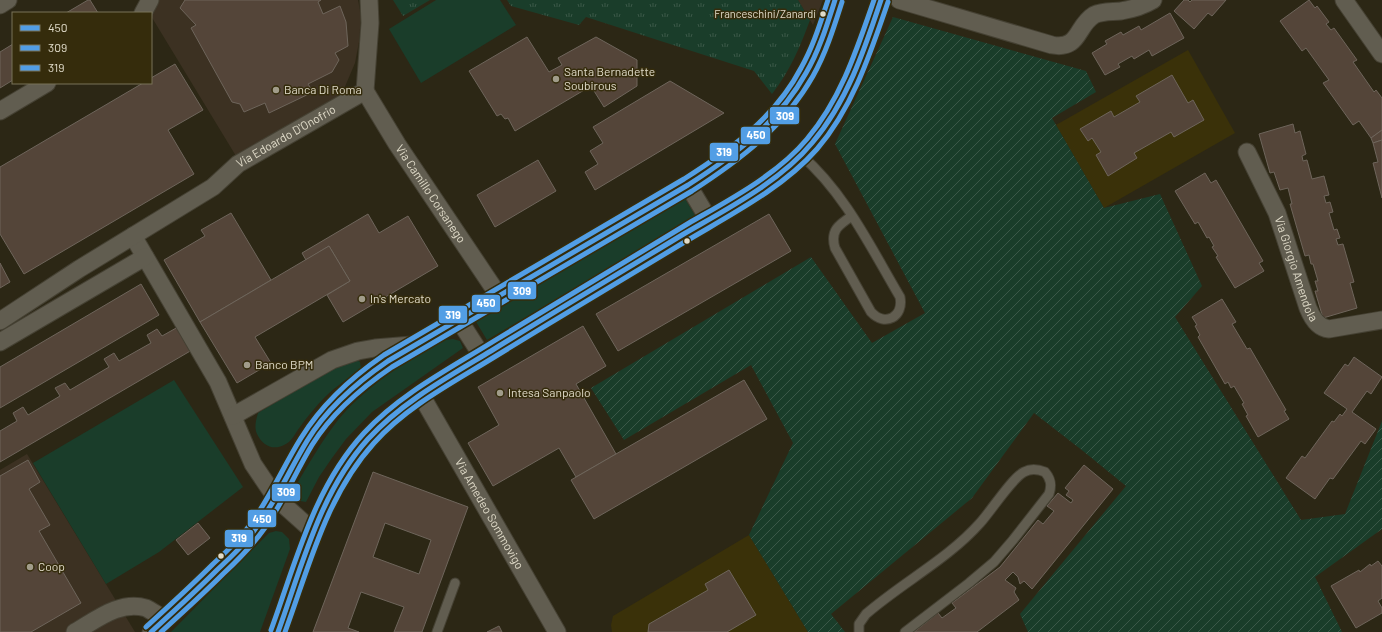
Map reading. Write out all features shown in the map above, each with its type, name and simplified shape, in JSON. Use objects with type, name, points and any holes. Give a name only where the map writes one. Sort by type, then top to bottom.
[{"type":"street","points":[[0,5],[8,0]]},
{"type":"street","points":[[144,12],[150,0]]},
{"type":"street","points":[[364,91],[370,23],[370,0]]},
{"type":"street","points":[[151,632],[244,543],[264,517],[276,498],[312,432],[327,413],[362,380],[381,365],[688,185],[739,151],[762,132],[782,111],[798,88],[824,35],[835,0]]},
{"type":"street","points":[[278,632],[314,532],[327,502],[338,481],[358,450],[368,438],[389,418],[421,395],[613,276],[709,220],[775,177],[801,155],[822,131],[850,83],[862,57],[881,0]]},
{"type":"street","points":[[899,0],[1052,45],[1063,46],[1070,44],[1075,40],[1088,19],[1097,14],[1133,9],[1153,0]]},
{"type":"street","points":[[1344,0],[1382,54]]},
{"type":"street","points":[[0,111],[44,84]]},
{"type":"street","name":"Via Edoardo D'Onofrio","points":[[0,321],[79,269],[213,187],[238,164],[364,91]]},
{"type":"street","name":"Via Camillo Corsanego","points":[[364,91],[397,144],[499,296]]},
{"type":"street","name":"Via Giorgio Amendola","points":[[1247,152],[1277,213],[1308,308],[1315,321],[1321,327],[1330,329],[1382,320]]},
{"type":"street","points":[[688,185],[709,220]]},
{"type":"street","points":[[134,236],[216,378],[253,464],[276,498],[314,532]]},
{"type":"street","points":[[0,342],[145,257]]},
{"type":"street","points":[[459,320],[482,356]]},
{"type":"street","points":[[233,416],[332,360],[358,351],[418,344]]},
{"type":"street","name":"Via Amedeo Sommovigo","points":[[421,395],[557,632]]},
{"type":"street","points":[[75,632],[113,611],[127,607],[148,609],[165,619]]},
{"type":"lane","points":[[801,155],[823,175],[852,216],[900,297],[901,302],[898,312],[890,319],[879,319],[871,312],[835,248],[832,237],[835,231],[838,226],[852,216]]},
{"type":"lane","points":[[859,632],[859,624],[866,614],[962,541],[988,514],[1021,474],[1034,469],[1045,472],[1050,480],[1051,489],[1049,494],[994,562],[905,632]]},
{"type":"lane","points":[[437,632],[455,583]]},
{"type":"shaded area","points":[[159,0],[358,0],[361,16],[359,42],[355,63],[341,96],[236,156],[152,18],[152,12],[151,12]]},
{"type":"shaded area","points":[[798,0],[823,0],[813,25]]},
{"type":"shaded area","points":[[1188,50],[1235,133],[1104,208],[1056,125]]},
{"type":"shaded area","points":[[27,454],[135,632],[0,632],[0,470]]},
{"type":"shaded area","points":[[749,535],[808,632],[612,632],[611,625],[613,616]]},
{"type":"green space","points":[[393,0],[430,0],[403,16]]},
{"type":"green space","points":[[436,0],[500,0],[516,25],[421,83],[389,29]]},
{"type":"green space","points":[[507,0],[798,0],[810,20],[794,58],[784,77],[772,94],[754,71],[586,17],[579,25],[511,6]]},
{"type":"green space","points":[[893,17],[1086,71],[1096,92],[1052,118],[1104,208],[1160,194],[1202,286],[1175,317],[1301,520],[1345,514],[1382,421],[1382,529],[1315,577],[1342,632],[1028,632],[1020,614],[1126,486],[1034,413],[972,498],[831,614],[845,632],[808,632],[749,535],[793,443],[751,365],[624,440],[591,388],[811,257],[872,343],[925,313],[835,144]]},
{"type":"green space","points":[[684,197],[696,217],[487,340],[475,320]]},
{"type":"green space","points":[[453,339],[460,341],[463,348],[372,412],[346,439],[332,458],[319,477],[306,502],[294,500],[292,492],[303,473],[332,428],[349,408],[374,385],[402,365],[445,340]]},
{"type":"green space","points":[[354,358],[360,362],[361,368],[334,389],[318,404],[289,442],[280,447],[272,447],[265,444],[259,438],[256,429],[258,413],[346,360]]},
{"type":"green space","points":[[174,380],[243,487],[159,552],[106,584],[33,463]]},
{"type":"green space","points":[[276,531],[282,532],[289,539],[290,549],[260,632],[171,632],[269,533]]},
{"type":"building","points":[[90,0],[97,12],[68,12]]},
{"type":"building","points":[[185,0],[321,0],[318,2],[323,14],[340,6],[346,22],[348,46],[335,53],[339,60],[332,72],[308,84],[313,92],[269,113],[265,103],[244,112],[240,104],[232,102],[191,28],[196,25],[180,8]]},
{"type":"building","points":[[1184,0],[1188,0],[1190,2],[1192,0],[1226,0],[1212,16],[1208,13],[1194,29],[1174,11]]},
{"type":"building","points":[[1309,0],[1315,8],[1317,6],[1329,22],[1326,24],[1331,30],[1334,28],[1357,60],[1353,62],[1374,92],[1376,90],[1382,98],[1382,130],[1371,138],[1359,121],[1353,125],[1323,83],[1329,80],[1306,48],[1302,51],[1280,21]]},
{"type":"building","points":[[1170,13],[1184,38],[1152,56],[1149,50],[1134,59],[1132,56],[1118,64],[1120,67],[1105,75],[1092,53],[1107,44],[1105,41],[1121,32],[1123,35],[1139,26],[1141,30]]},
{"type":"building","name":"Santa Bernadette Soubirous","points":[[527,37],[549,72],[562,65],[558,58],[596,37],[637,60],[637,86],[604,107],[591,86],[515,131],[508,118],[505,119],[501,114],[497,116],[469,71]]},
{"type":"building","points":[[12,45],[12,81],[0,88],[0,52]]},
{"type":"building","points":[[175,64],[203,110],[168,130],[194,174],[24,274],[0,234],[0,167],[141,84],[152,84],[152,77]]},
{"type":"building","points":[[1172,75],[1188,103],[1193,100],[1204,120],[1174,137],[1171,132],[1134,153],[1137,158],[1108,176],[1096,155],[1101,152],[1092,138],[1088,141],[1080,129],[1111,111],[1114,117],[1140,102],[1136,96]]},
{"type":"building","points":[[670,81],[724,113],[595,190],[585,172],[598,164],[590,151],[603,143],[593,127]]},
{"type":"building","points":[[1293,124],[1295,133],[1300,131],[1306,154],[1302,156],[1303,161],[1307,160],[1312,179],[1324,176],[1329,195],[1324,196],[1326,203],[1330,202],[1333,212],[1329,213],[1334,230],[1337,229],[1340,238],[1336,239],[1338,245],[1343,244],[1354,282],[1350,283],[1357,308],[1323,318],[1315,291],[1318,291],[1315,281],[1318,281],[1309,255],[1305,256],[1290,204],[1292,204],[1288,188],[1280,190],[1274,172],[1270,173],[1259,134]]},
{"type":"building","points":[[1382,130],[1382,140],[1373,143],[1371,138]]},
{"type":"building","points":[[1382,140],[1382,198],[1373,163],[1378,162],[1373,143]]},
{"type":"building","points":[[538,160],[556,191],[495,227],[477,195]]},
{"type":"building","points":[[1205,173],[1211,183],[1216,180],[1263,261],[1259,263],[1264,271],[1235,288],[1216,257],[1218,256],[1212,247],[1214,246],[1209,237],[1207,238],[1198,222],[1195,224],[1175,191]]},
{"type":"building","points":[[231,213],[271,280],[200,322],[164,260],[205,236],[201,230]]},
{"type":"building","points":[[368,214],[379,233],[408,216],[438,266],[343,322],[327,295],[350,281],[329,246],[306,260],[302,253]]},
{"type":"building","points":[[769,214],[791,251],[618,351],[596,314]]},
{"type":"building","points":[[329,246],[350,281],[255,337],[271,363],[237,383],[200,322]]},
{"type":"building","points":[[0,263],[10,282],[0,288]]},
{"type":"building","points":[[141,284],[159,315],[0,408],[0,367]]},
{"type":"building","points":[[1222,299],[1236,322],[1232,324],[1247,349],[1250,348],[1286,410],[1284,411],[1289,419],[1258,437],[1246,416],[1248,415],[1242,404],[1244,403],[1234,386],[1231,388],[1228,382],[1225,384],[1198,337],[1200,335],[1195,326],[1197,325],[1192,317]]},
{"type":"building","points":[[583,326],[606,366],[576,384],[616,454],[576,477],[559,448],[493,486],[468,443],[499,425],[478,387]]},
{"type":"building","points":[[178,327],[192,350],[0,462],[0,431],[17,421],[13,413],[23,407],[28,415],[60,396],[55,388],[65,383],[70,390],[109,367],[104,359],[114,353],[119,361],[151,343],[147,335],[157,329],[162,336]]},
{"type":"building","points":[[1354,357],[1382,377],[1371,394],[1367,391],[1352,412],[1376,429],[1365,444],[1361,441],[1333,479],[1330,478],[1315,499],[1286,478],[1302,456],[1305,458],[1332,421],[1334,422],[1340,414],[1342,416],[1347,409],[1324,393],[1345,364],[1348,366]]},
{"type":"building","points":[[744,380],[767,419],[594,519],[571,480]]},
{"type":"building","name":"Coop","points":[[28,460],[40,482],[29,489],[50,525],[39,531],[81,603],[31,632],[0,632],[0,476]]},
{"type":"building","points":[[1084,465],[1113,489],[1032,589],[1024,581],[1020,584],[1018,577],[1013,572],[1005,580],[1016,588],[1014,592],[1019,600],[977,632],[914,632],[938,613],[942,618],[956,608],[952,603],[1000,567],[1038,520],[1043,524],[1054,511],[1047,506],[1058,493],[1071,503],[1073,500],[1066,495],[1069,491],[1065,488]]},
{"type":"building","points":[[373,472],[468,507],[422,632],[394,632],[404,607],[361,592],[348,628],[359,632],[313,632]],"holes":[[[385,523],[431,540],[419,574],[373,557]]]},
{"type":"building","points":[[198,523],[210,538],[188,555],[176,540]]},
{"type":"building","points":[[1378,561],[1382,566],[1382,598],[1378,601],[1382,608],[1382,613],[1356,628],[1331,586],[1359,570],[1360,572],[1370,564],[1371,566]]},
{"type":"building","points":[[729,570],[756,615],[727,632],[648,632],[649,624],[708,590],[705,584]]},
{"type":"building","points":[[499,626],[502,632],[487,632]]},
{"type":"transit line","name":"319","points":[[146,627],[229,549],[243,533],[265,502],[309,426],[338,392],[360,372],[384,355],[684,179],[718,156],[750,131],[778,102],[801,68],[816,35],[828,0]]},
{"type":"transit line","name":"450","points":[[151,632],[193,594],[239,549],[249,537],[265,515],[315,429],[333,407],[354,387],[388,361],[688,185],[739,150],[769,122],[795,91],[811,65],[819,47],[835,0]]},
{"type":"transit line","name":"319","points":[[271,630],[298,552],[319,501],[347,454],[364,433],[393,406],[443,372],[736,196],[782,164],[795,152],[819,124],[839,90],[847,73],[874,0]]},
{"type":"transit line","name":"450","points":[[278,632],[304,556],[325,506],[337,482],[351,460],[368,439],[396,413],[426,391],[682,235],[734,205],[768,183],[784,170],[812,143],[835,111],[845,93],[861,57],[881,0]]},
{"type":"transit line","name":"309","points":[[161,632],[245,553],[255,541],[277,509],[320,433],[358,392],[392,367],[692,191],[727,167],[760,141],[789,111],[813,76],[826,49],[842,2]]},
{"type":"transit line","name":"309","points":[[285,632],[320,533],[331,509],[357,464],[374,443],[401,417],[432,395],[754,201],[788,177],[817,149],[841,116],[851,98],[867,60],[888,2]]},
{"type":"place","name":"Franceschini/Zanardi","points":[[823,14]]},
{"type":"place","name":"Santa Bernadette Soubirous","points":[[556,79]]},
{"type":"place","name":"Banca Di Roma","points":[[276,90]]},
{"type":"place","name":"In's Mercato","points":[[362,299]]},
{"type":"place","name":"Banco BPM","points":[[247,365]]},
{"type":"place","name":"Intesa Sanpaolo","points":[[500,393]]},
{"type":"place","name":"Coop","points":[[30,567]]}]
